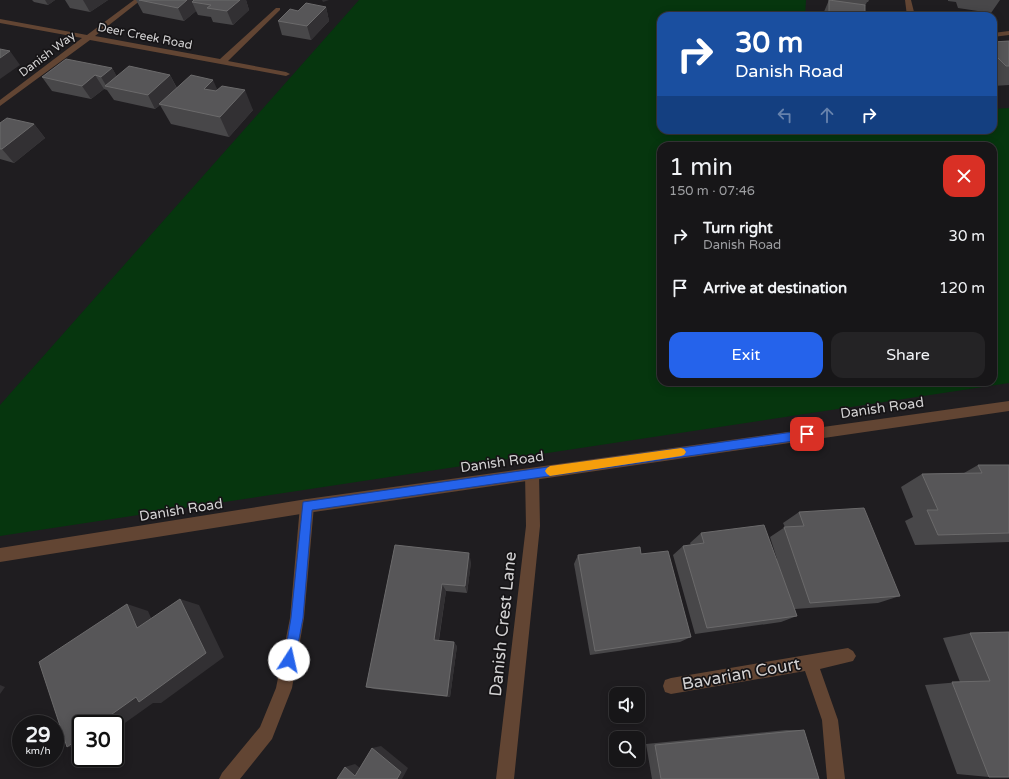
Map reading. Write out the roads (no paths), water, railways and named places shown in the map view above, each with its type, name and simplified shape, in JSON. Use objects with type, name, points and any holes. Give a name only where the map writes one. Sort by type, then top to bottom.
[{"type":"street","name":"Danish Way","points":[[0,104],[138,0]]},
{"type":"street","points":[[908,0],[910,12]]},
{"type":"street","points":[[222,62],[278,9]]},
{"type":"street","name":"Deer Creek Road","points":[[0,21],[286,74]]},
{"type":"street","points":[[997,34],[1009,33]]},
{"type":"street","name":"Danish Road","points":[[0,555],[307,506],[1009,406]]},
{"type":"street","name":"Danish Crest Lane","points":[[505,779],[533,526],[532,474]]},
{"type":"street","points":[[228,779],[266,733],[284,688],[297,618],[307,506]]},
{"type":"street","name":"Bavarian Court","points":[[671,686],[848,656]]},
{"type":"street","name":"Bavarian Court","points":[[810,662],[830,720],[836,779]]}]
